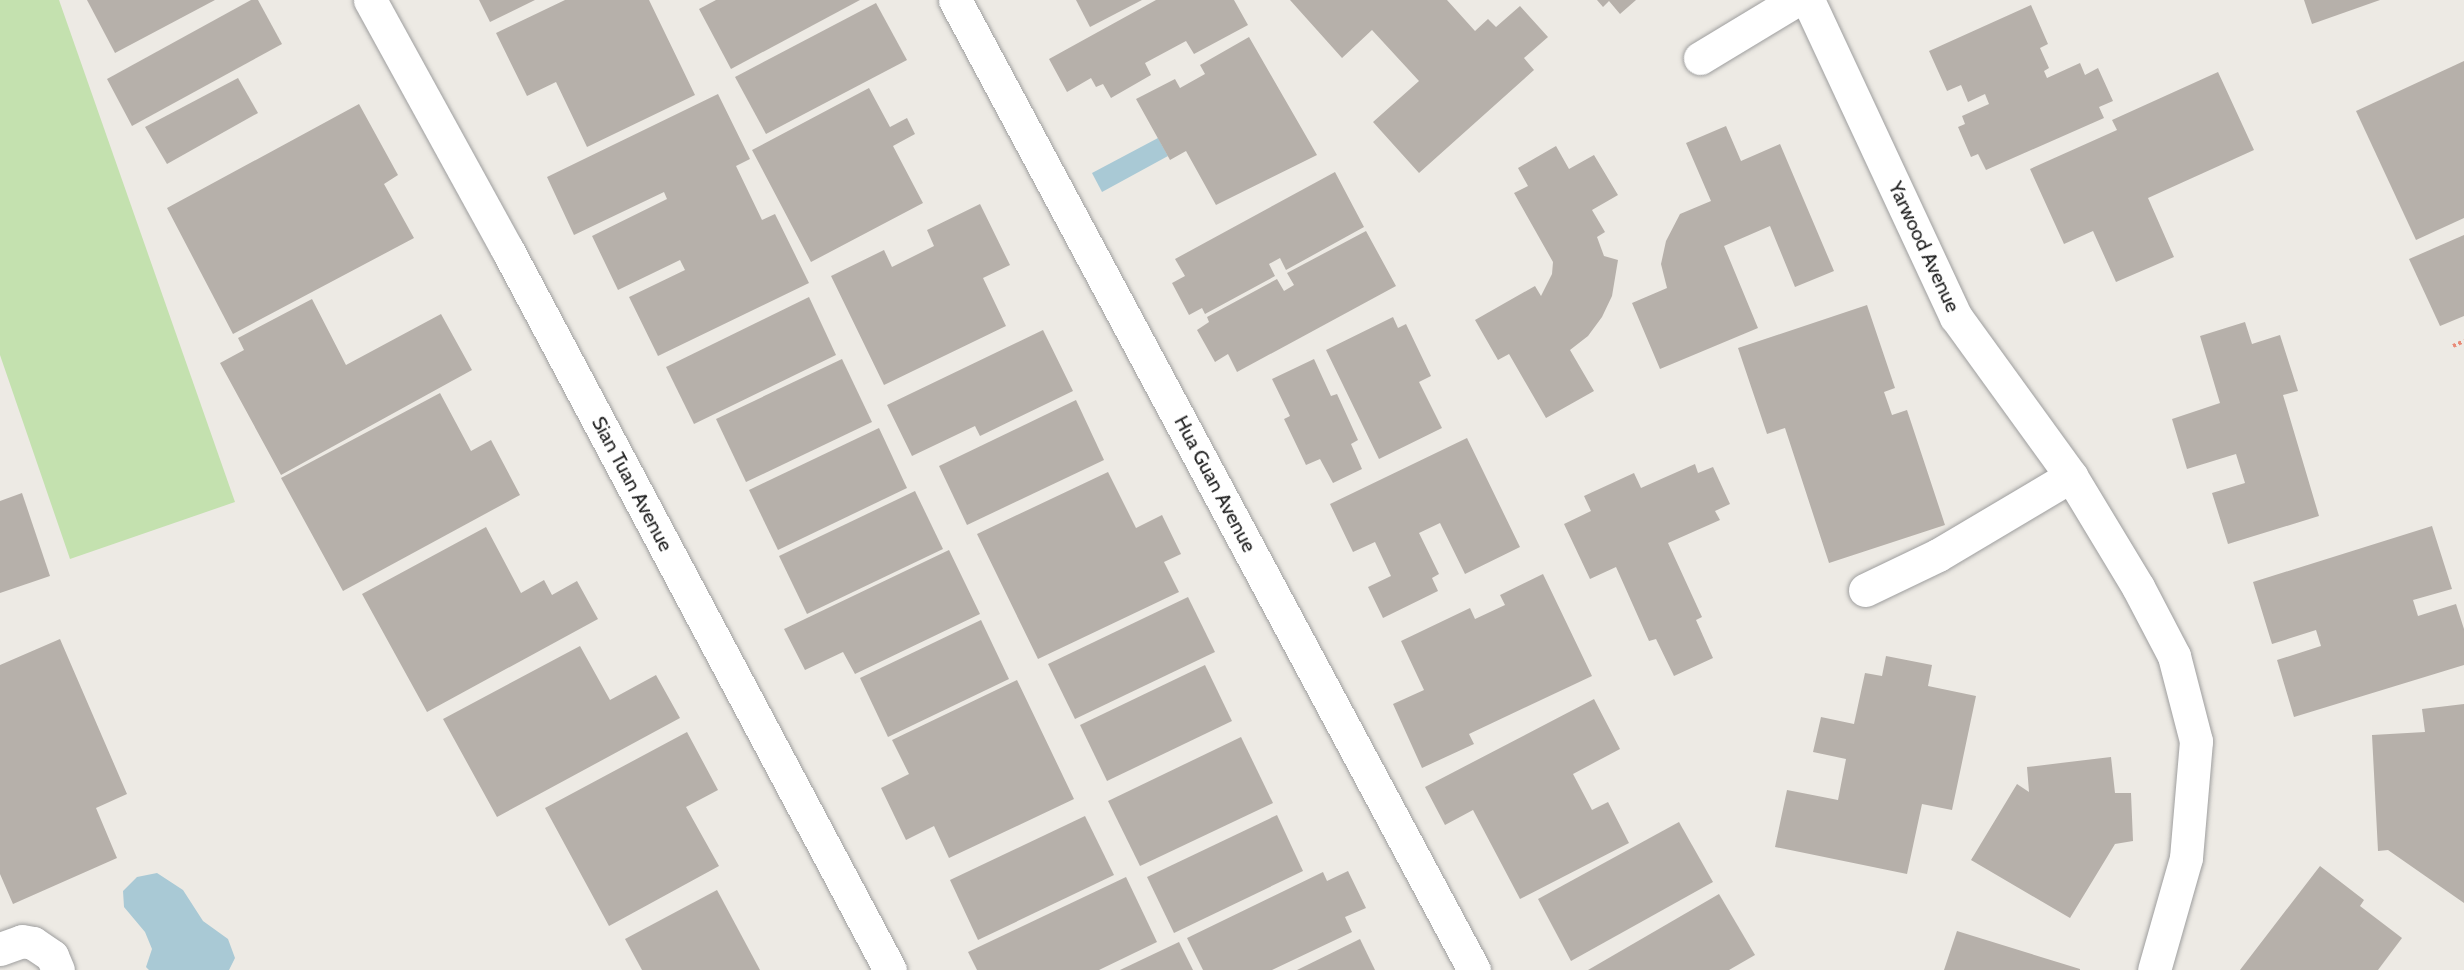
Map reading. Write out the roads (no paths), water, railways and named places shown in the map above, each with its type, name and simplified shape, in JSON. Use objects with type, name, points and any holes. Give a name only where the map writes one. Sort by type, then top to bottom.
[{"type":"street","name":"Sian Tuan Avenue","points":[[370,0],[507,249],[890,970]]},
{"type":"street","name":"Hua Guan Avenue","points":[[955,0],[1474,970]]},
{"type":"street","points":[[1700,58],[1796,0]]},
{"type":"street","name":"Yarwood Avenue","points":[[1808,0],[1956,317],[2071,476],[2139,587],[2174,656],[2196,741],[2186,858],[2154,970]]},
{"type":"street","points":[[1865,590],[1938,555],[2071,476]]},
{"type":"street","points":[[0,949],[21,941],[33,943],[52,956],[58,970]]},
{"type":"water","points":[[1158,138],[1168,156],[1102,192],[1092,173]]},
{"type":"water","points":[[157,873],[183,890],[203,921],[228,939],[235,958],[229,970],[149,970],[146,967],[152,949],[145,932],[124,907],[123,891],[137,877]]}]
